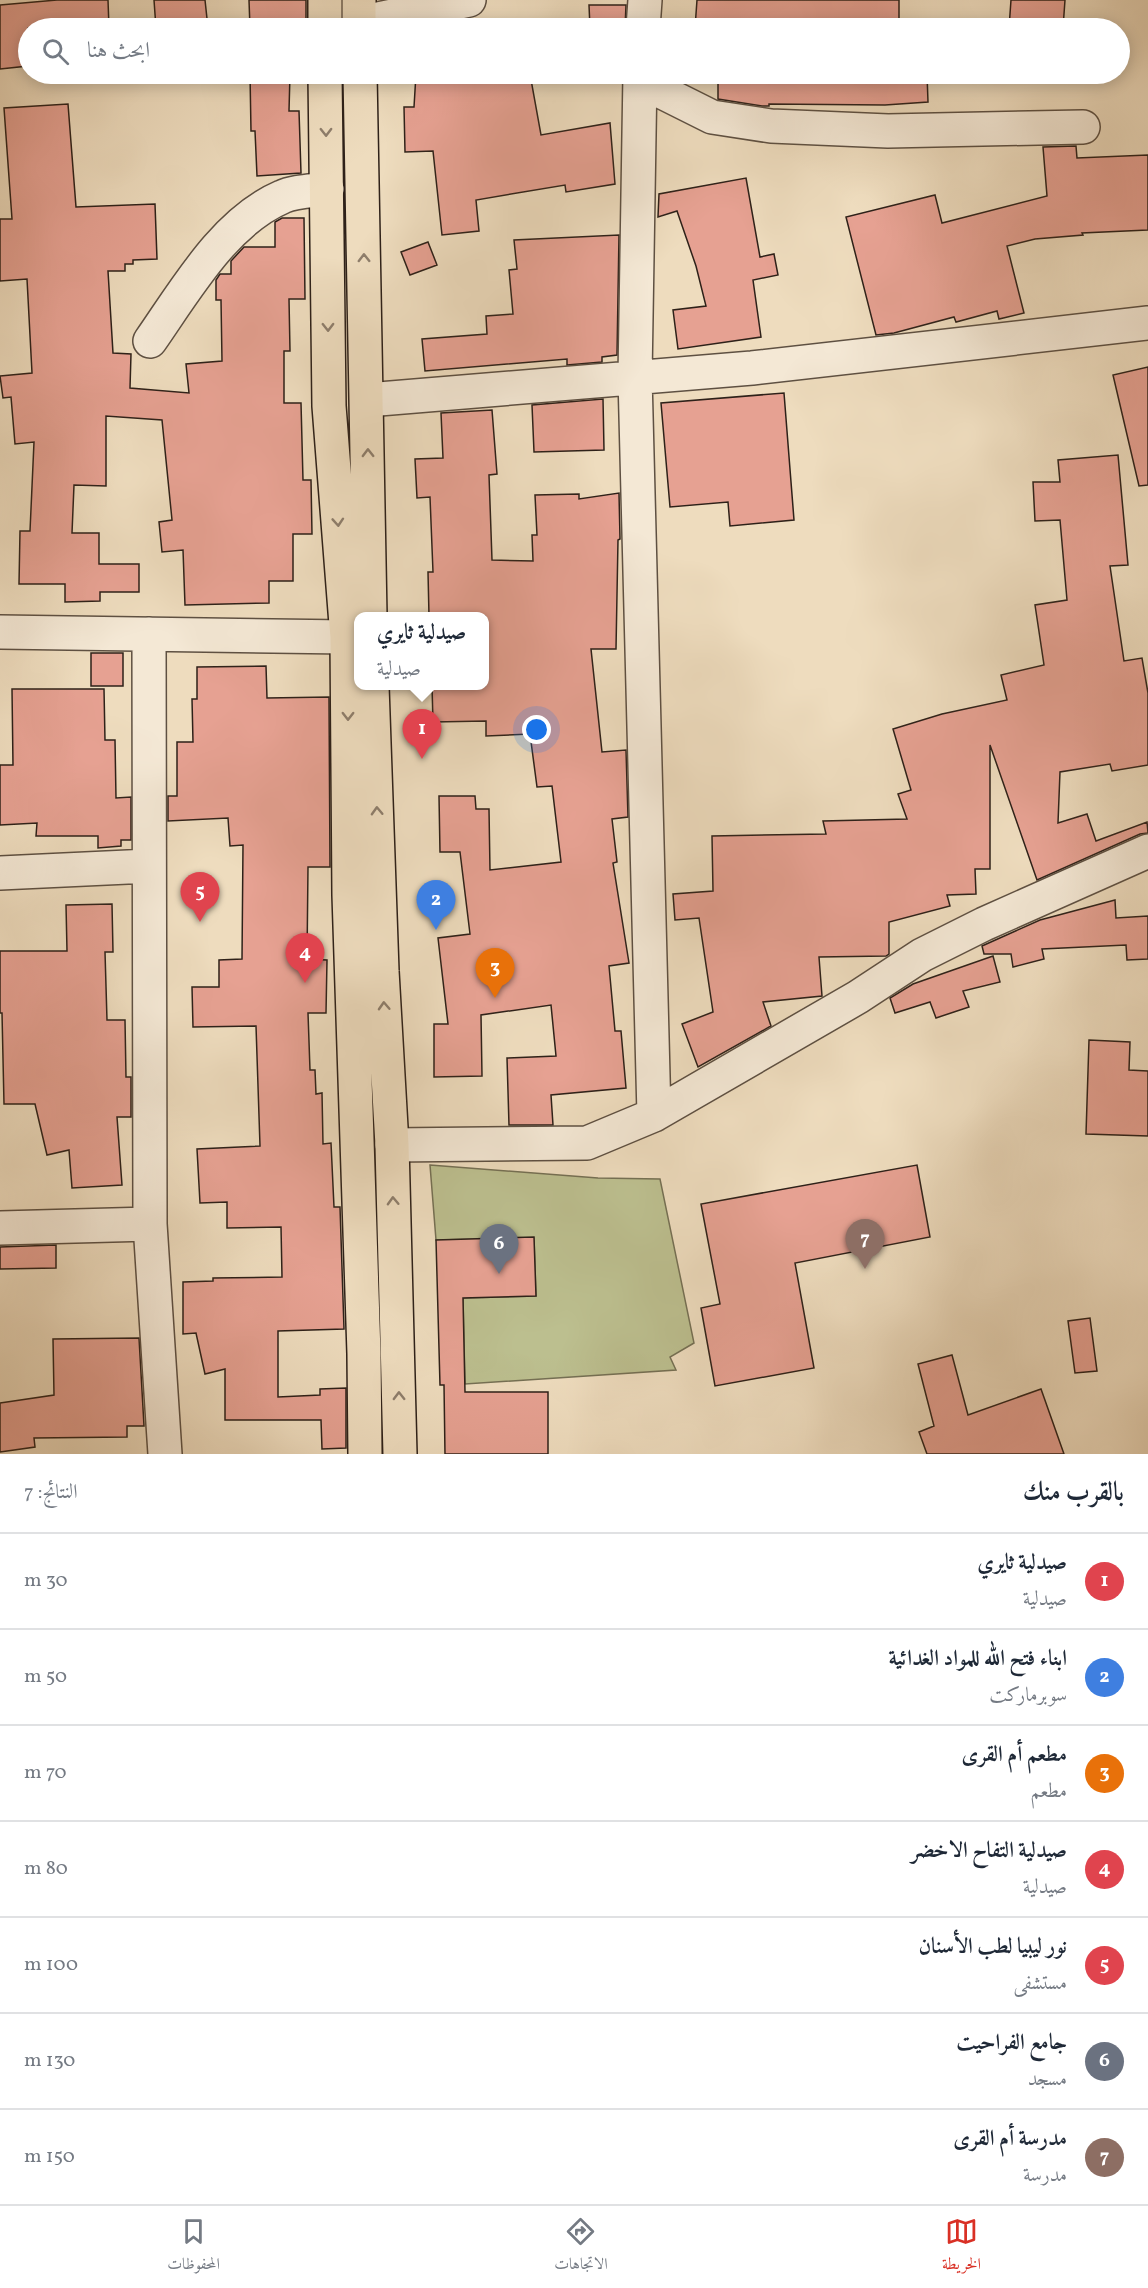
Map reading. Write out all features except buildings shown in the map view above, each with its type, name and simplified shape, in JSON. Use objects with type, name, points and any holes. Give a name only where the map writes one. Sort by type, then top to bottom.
[{"type":"main road","points":[[325,0],[325,18]]},
{"type":"main road","points":[[325,84],[329,406],[357,612]]},
{"type":"main road","points":[[360,84],[367,400],[360,612]]},
{"type":"main road","points":[[360,690],[364,895],[365,1454]]},
{"type":"main road","points":[[372,690],[364,895],[392,1145],[400,1454]]},
{"type":"street","points":[[359,17],[469,0]]},
{"type":"street","points":[[644,18],[645,0]]},
{"type":"street","points":[[640,84],[635,377],[654,1115]]},
{"type":"street","points":[[653,84],[712,117],[771,126],[888,131],[1083,127]]},
{"type":"street","points":[[150,341],[192,280],[221,245],[255,212],[284,196],[327,189]]},
{"type":"street","points":[[367,400],[752,368],[1148,324]]},
{"type":"street","points":[[0,632],[148,634],[354,627]]},
{"type":"street","points":[[148,634],[150,1224],[165,1454]]},
{"type":"street","points":[[392,1145],[587,1143],[654,1115],[858,997],[922,956],[984,924],[1148,851]]},
{"type":"street","points":[[0,873],[149,867]]},
{"type":"street","points":[[0,1228],[150,1224]]},
{"type":"green space","points":[[430,1165],[598,1178],[660,1179],[694,1343],[670,1357],[676,1370],[465,1384],[463,1298],[536,1296],[534,1238],[436,1240]]},
{"type":"place","name":"صيدلية ثايري","points":[[422,759]]},
{"type":"place","name":"نور ليبيا لطب الأسنان","points":[[200,922]]},
{"type":"place","name":"ابناء فتح الله للمواد الغدائية","points":[[436,930]]},
{"type":"place","name":"صيدلية التفاح الاخضر","points":[[305,983]]},
{"type":"place","name":"مطعم أم القرى","points":[[495,998]]},
{"type":"place","name":"مدرسة أم القرى","points":[[865,1269]]},
{"type":"place","name":"جامع الفراحيت","points":[[499,1274]]}]
